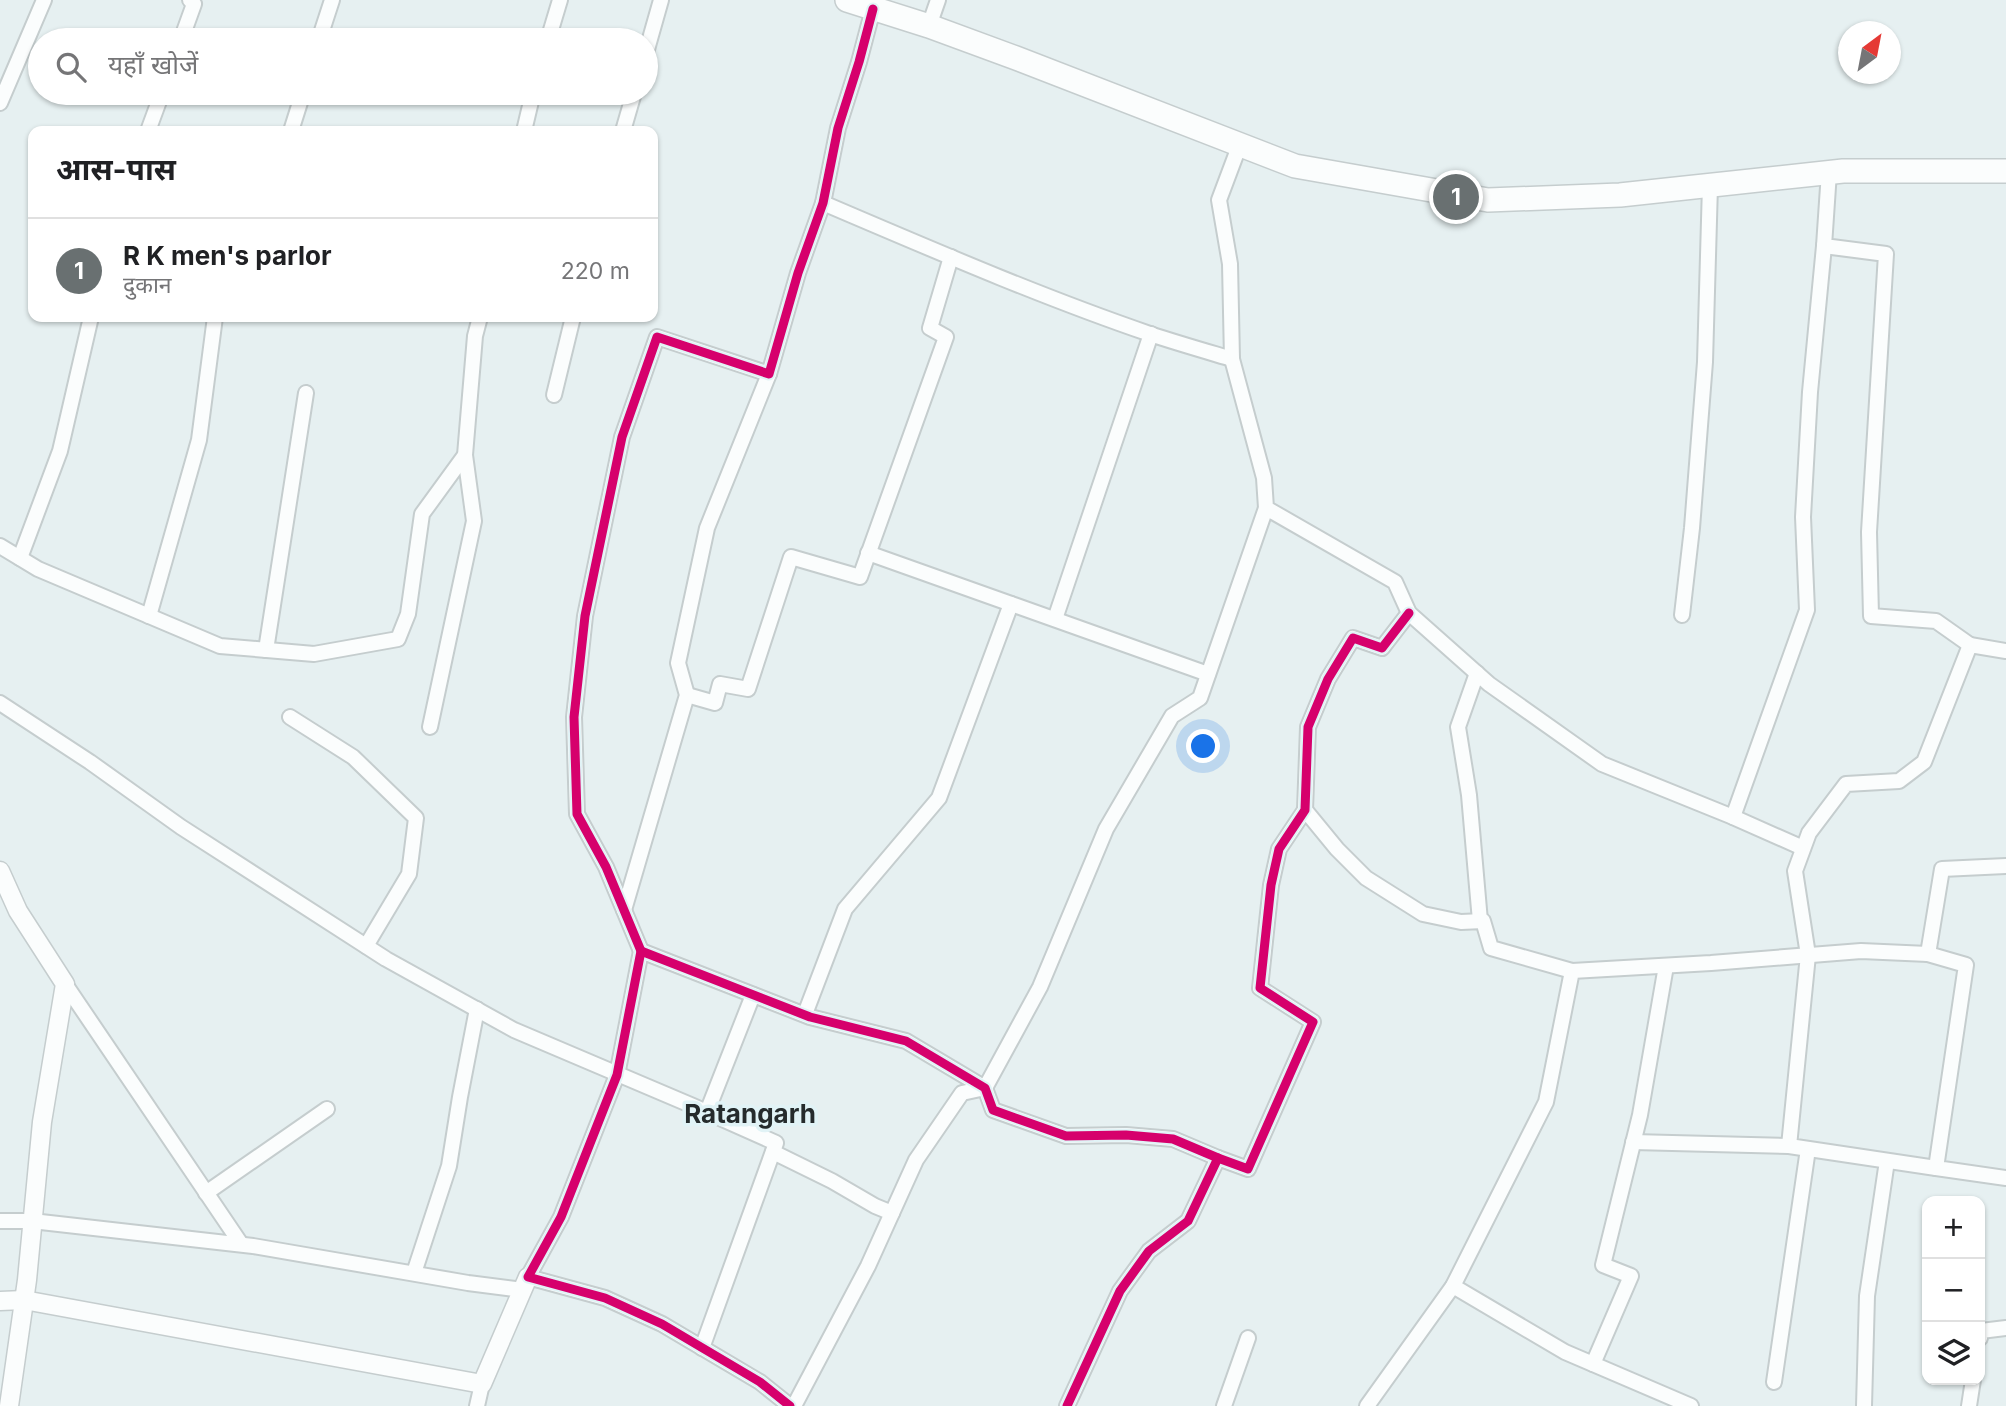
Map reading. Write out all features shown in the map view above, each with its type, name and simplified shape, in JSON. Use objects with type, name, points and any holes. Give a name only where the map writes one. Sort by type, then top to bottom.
[{"type":"main road","points":[[847,0],[929,26],[1295,166],[1488,200],[1620,195],[1843,171],[2006,171]]},
{"type":"street","points":[[32,28],[44,0]]},
{"type":"street","points":[[185,28],[194,4],[190,0]]},
{"type":"street","points":[[323,28],[332,0]]},
{"type":"street","points":[[552,28],[560,0]]},
{"type":"street","points":[[653,28],[661,0]]},
{"type":"street","points":[[929,26],[938,0]]},
{"type":"street","points":[[624,910],[687,695],[678,663],[707,528],[769,374],[798,274],[823,204],[838,128],[873,9]]},
{"type":"street","points":[[0,103],[28,37]]},
{"type":"street","points":[[150,126],[158,105]]},
{"type":"street","points":[[293,126],[299,105]]},
{"type":"street","points":[[525,126],[530,105]]},
{"type":"street","points":[[624,126],[631,105]]},
{"type":"street","points":[[0,1222],[32,1221],[241,1244],[414,1273],[525,1283],[605,1298],[662,1325],[702,1348],[760,1382],[792,1406],[868,1266],[916,1160],[962,1093],[985,1088],[1040,987],[1106,829],[1172,716],[1200,698],[1266,508],[1264,478],[1232,359],[1230,264],[1219,200],[1240,144]]},
{"type":"street","points":[[1732,817],[1807,610],[1803,517],[1810,392],[1829,172]]},
{"type":"street","points":[[1682,615],[1705,362],[1710,185]]},
{"type":"street","points":[[823,204],[951,257],[1151,334],[1232,359]]},
{"type":"street","points":[[1824,246],[1886,254],[1870,518],[1871,616],[1936,621],[1970,645],[2006,651]]},
{"type":"street","points":[[687,695],[715,703],[720,684],[748,689],[791,557],[860,577],[946,337],[930,328],[951,257]]},
{"type":"street","points":[[20,558],[60,451],[90,322]]},
{"type":"street","points":[[149,616],[199,440],[214,322]]},
{"type":"street","points":[[430,727],[474,521],[465,455],[475,336],[479,322]]},
{"type":"street","points":[[554,395],[572,322]]},
{"type":"street","points":[[1055,619],[1151,334]]},
{"type":"street","points":[[477,1406],[482,1384],[525,1283],[561,1217],[617,1075],[641,951],[606,867],[577,814],[574,717],[585,617],[622,437],[657,337],[769,374]]},
{"type":"street","points":[[267,650],[306,393]]},
{"type":"street","points":[[0,546],[38,569],[220,646],[314,654],[398,639],[408,614],[422,514],[465,455]]},
{"type":"street","points":[[1266,508],[1395,582],[1409,613],[1489,684],[1602,764],[1803,848]]},
{"type":"street","points":[[868,553],[1208,674]]},
{"type":"street","points":[[805,1014],[845,909],[939,798],[1011,604]]},
{"type":"street","points":[[641,951],[805,1014],[906,1041],[985,1088],[993,1110],[1066,1136],[1126,1135],[1173,1139],[1248,1170],[1313,1022],[1260,988],[1271,886],[1279,849],[1305,810],[1308,727],[1328,679],[1353,638],[1382,648],[1409,613]]},
{"type":"street","points":[[1789,1146],[1808,955],[1795,871],[1803,848],[1809,833],[1846,784],[1899,781],[1924,761],[1970,645]]},
{"type":"street","points":[[1477,673],[1458,727],[1469,795],[1480,921]]},
{"type":"street","points":[[0,704],[90,762],[181,827],[366,946],[514,1030],[776,1143],[702,1348]]},
{"type":"street","points":[[290,717],[353,757],[416,818],[409,874],[366,946]]},
{"type":"street","points":[[1305,810],[1337,849],[1366,878],[1423,914],[1461,922],[1483,920],[1492,947],[1572,971],[1861,951],[1928,954],[1966,965],[1936,1168]]},
{"type":"street","points":[[1928,954],[1942,869],[2006,866]]},
{"type":"street","points":[[0,871],[18,911],[65,984],[241,1244]]},
{"type":"street","points":[[1593,1364],[1631,1276],[1603,1265],[1640,1115],[1666,966]]},
{"type":"street","points":[[1367,1406],[1453,1286],[1546,1102],[1572,971]]},
{"type":"street","points":[[9,1406],[24,1300],[42,1122],[65,984]]},
{"type":"street","points":[[707,1112],[753,995]]},
{"type":"street","points":[[414,1273],[449,1166],[477,1009]]},
{"type":"street","points":[[206,1193],[327,1109]]},
{"type":"street","points":[[1633,1142],[1789,1146],[2006,1178]]},
{"type":"street","points":[[1774,1382],[1808,1149]]},
{"type":"street","points":[[773,1152],[892,1213]]},
{"type":"street","points":[[1067,1406],[1120,1291],[1149,1251],[1188,1221],[1219,1158]]},
{"type":"street","points":[[1864,1406],[1867,1296],[1887,1161]]},
{"type":"street","points":[[1453,1286],[1565,1352],[1691,1406]]},
{"type":"street","points":[[0,1301],[24,1300],[482,1384]]},
{"type":"street","points":[[1985,1331],[2006,1328]]},
{"type":"street","points":[[1224,1406],[1248,1338]]},
{"type":"street","points":[[1969,1406],[1972,1385]]},
{"type":"cycle path","points":[[641,951],[606,867],[577,814],[574,717],[585,616],[622,437],[657,337],[769,374],[798,273],[823,203],[838,128],[873,9]]},
{"type":"cycle path","points":[[1067,1406],[1120,1291],[1149,1251],[1188,1221],[1218,1158],[1248,1169],[1313,1022],[1260,988],[1271,885],[1279,849],[1305,810],[1308,727],[1328,679],[1353,638],[1382,648],[1409,613]]},
{"type":"cycle path","points":[[790,1406],[760,1382],[662,1324],[605,1298],[528,1277],[561,1217],[617,1075],[641,951],[810,1017],[906,1041],[985,1088],[993,1110],[1066,1136],[1126,1135],[1173,1139],[1218,1158]]},
{"type":"place","name":"R K men's parlor","points":[[1456,197]]},
{"type":"district","name":"Ratangarh","points":[[750,1114]]}]
